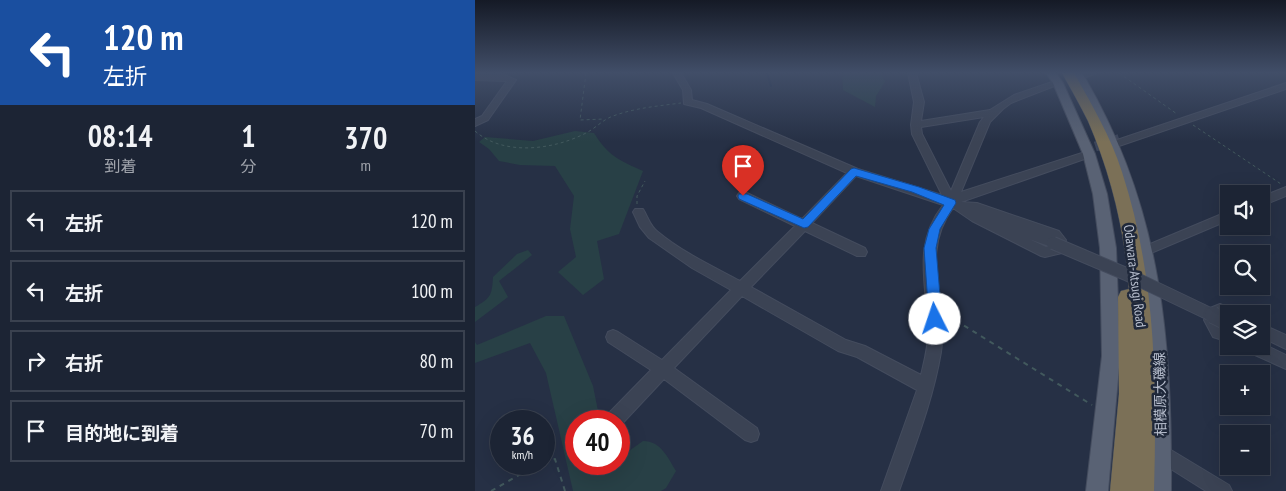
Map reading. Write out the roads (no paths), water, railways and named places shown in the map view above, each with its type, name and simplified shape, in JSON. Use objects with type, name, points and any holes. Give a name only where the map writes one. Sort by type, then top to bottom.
[{"type":"highway","name":"Odawara-Atsugi Road","points":[[1077,96],[1098,150],[1110,188],[1120,230],[1128,298],[1131,369],[1129,427],[1123,491]]},
{"type":"highway","name":"Odawara-Atsugi Road","points":[[1081,96],[1107,148],[1121,189],[1131,232],[1141,314],[1145,374],[1145,434],[1141,491]]},
{"type":"main road","points":[[1073,96],[1085,153],[1100,194],[1108,248],[1111,356],[1097,491]]},
{"type":"main road","name":"相模原大磯線","points":[[1085,96],[1119,141],[1147,250],[1153,286],[1161,373],[1160,491]]},
{"type":"street","points":[[475,123],[485,118],[501,96]]},
{"type":"street","points":[[687,96],[687,102],[704,106],[854,172],[915,190],[1053,243],[1126,274],[1220,319]]},
{"type":"street","points":[[918,96],[919,102],[916,125],[917,134],[955,205],[976,218],[1045,252],[1058,250],[1060,240],[1055,234],[977,207],[955,205]]},
{"type":"street","points":[[955,205],[990,113],[999,105],[1017,96]]},
{"type":"street","points":[[1119,141],[1257,96]]},
{"type":"street","points":[[916,125],[990,113]]},
{"type":"street","points":[[890,491],[926,386],[934,350],[935,308],[930,248],[935,229],[962,196],[1085,153]]},
{"type":"street","points":[[624,410],[854,172]]},
{"type":"street","points":[[1270,198],[1286,191]]},
{"type":"street","points":[[743,196],[861,252]]},
{"type":"street","points":[[639,212],[653,235],[697,264],[843,346],[860,351],[926,386]]},
{"type":"street","points":[[1147,250],[1220,219]]},
{"type":"street","points":[[1153,286],[1213,315]]},
{"type":"street","points":[[1220,310],[1215,312],[1211,320],[1212,325],[1220,333]]},
{"type":"street","points":[[1270,334],[1286,342]]},
{"type":"street","points":[[613,337],[664,370],[751,434]]},
{"type":"street","points":[[1270,343],[1286,351]]},
{"type":"street","points":[[1270,355],[1286,362]]},
{"type":"street","points":[[1161,453],[1223,491]]},
{"type":"tunnel","points":[[1081,151],[1122,138]]}]
